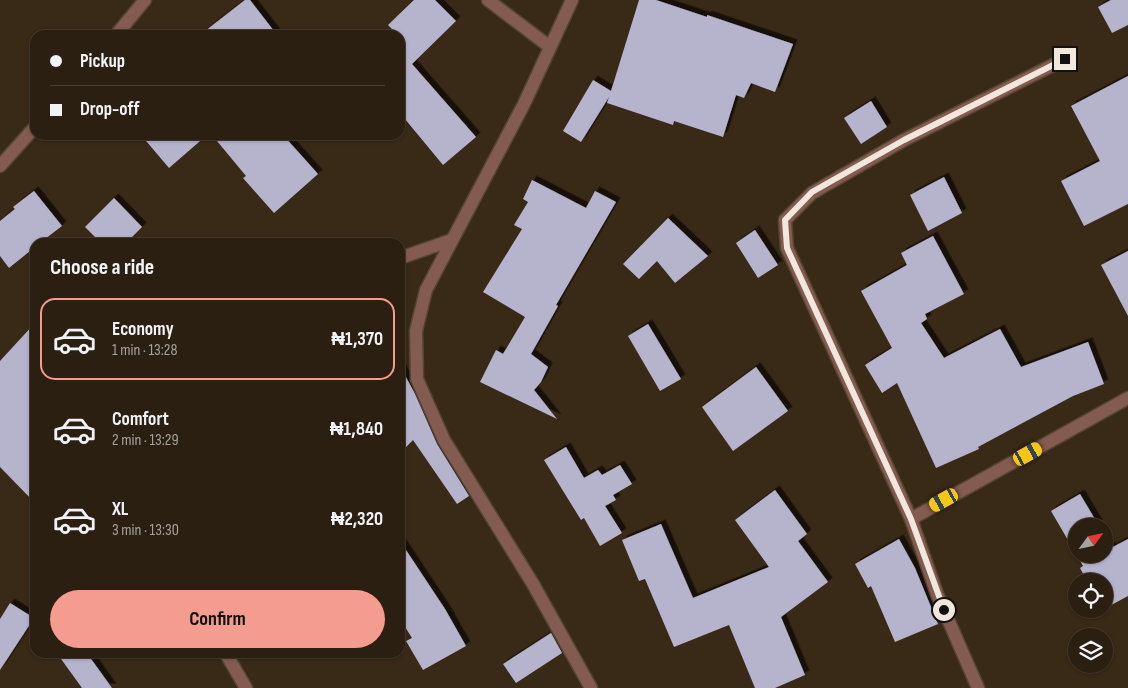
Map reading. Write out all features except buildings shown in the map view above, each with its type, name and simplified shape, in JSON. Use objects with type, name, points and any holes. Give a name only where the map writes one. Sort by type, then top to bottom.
[{"type":"street","points":[[120,30],[145,0]]},
{"type":"street","points":[[488,0],[550,47]]},
{"type":"street","points":[[572,0],[524,104],[426,290],[416,331],[417,379],[444,440],[533,584],[591,688]]},
{"type":"street","points":[[978,688],[937,594],[911,519],[787,248],[785,220],[812,192],[887,149],[1065,59]]},
{"type":"street","points":[[0,166],[30,133]]},
{"type":"street","points":[[405,256],[452,240]]},
{"type":"street","points":[[911,519],[1128,398]]},
{"type":"street","points":[[228,658],[246,688]]},
{"type":"route","points":[[944,610],[911,519],[787,248],[785,220],[812,192],[904,140],[1065,59]]}]
